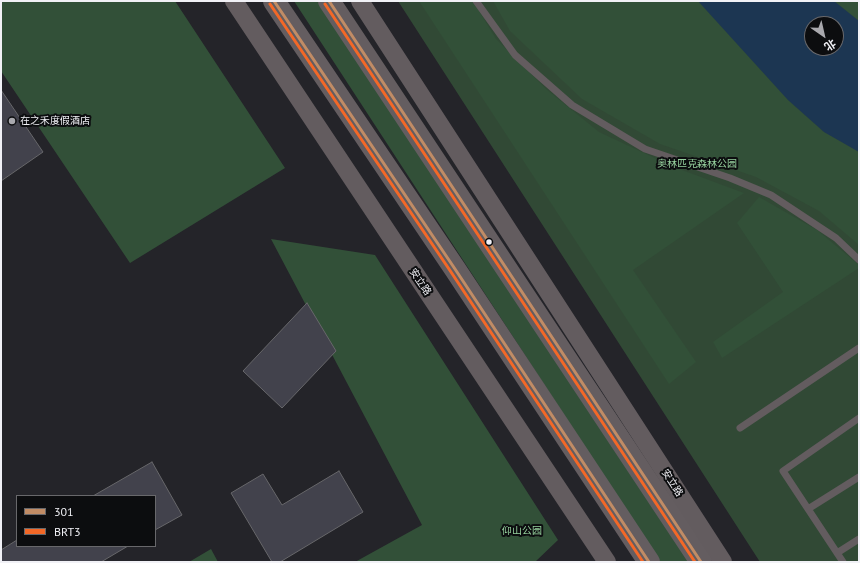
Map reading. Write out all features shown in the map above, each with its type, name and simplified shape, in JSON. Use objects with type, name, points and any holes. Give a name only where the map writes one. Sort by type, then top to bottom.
[{"type":"main road","points":[[274,1],[650,562]]},
{"type":"main road","name":"安立路","points":[[329,1],[700,562]]},
{"type":"street","name":"安立路","points":[[234,1],[607,562]]},
{"type":"street","name":"安立路","points":[[360,1],[723,562]]},
{"type":"lane","points":[[476,1],[515,55],[572,105],[645,149],[730,178],[771,196],[836,238],[859,260]]},
{"type":"lane","points":[[740,428],[859,348]]},
{"type":"lane","points":[[843,562],[783,471],[859,418]]},
{"type":"lane","points":[[808,509],[859,477]]},
{"type":"lane","points":[[837,553],[859,539]]},
{"type":"green space","points":[[1,1],[175,1],[285,168],[130,263],[1,71]]},
{"type":"green space","points":[[294,1],[323,1],[690,562],[660,562]]},
{"type":"green space","name":"奥林匹克森林公园","points":[[398,1],[859,1],[859,562],[760,562]]},
{"type":"green space","points":[[419,1],[473,1],[496,39],[546,89],[599,132],[674,167],[744,193],[633,270],[696,362],[669,384]]},
{"type":"green space","points":[[493,1],[698,1],[788,100],[824,132],[859,152],[859,245],[819,211],[756,177],[660,144],[582,99],[510,31]]},
{"type":"green space","points":[[834,1],[859,1],[859,21]]},
{"type":"green space","points":[[759,197],[817,230],[859,265],[859,268],[722,358],[713,342],[783,292],[737,223]]},
{"type":"green space","name":"仰山公园","points":[[271,239],[375,255],[558,540],[535,562],[355,562],[422,525]]},
{"type":"green space","points":[[211,549],[218,562],[189,562]]},
{"type":"water","points":[[698,1],[834,1],[859,21],[859,152],[824,132],[788,100]]},
{"type":"building","name":"在之禾度假酒店","points":[[1,90],[43,152],[1,181]]},
{"type":"building","points":[[307,303],[336,351],[282,408],[243,371]]},
{"type":"building","points":[[152,462],[182,515],[156,529],[156,495],[95,495]]},
{"type":"building","points":[[339,471],[363,512],[280,562],[272,562],[231,493],[263,474],[282,505]]},
{"type":"building","points":[[16,541],[16,547],[126,547],[101,562],[1,562],[1,550]]},
{"type":"transit line","name":"301","points":[[274,1],[455,269],[649,562]]},
{"type":"transit line","name":"301","points":[[329,1],[701,562]]},
{"type":"transit line","name":"BRT3","points":[[270,4],[451,272],[643,562]]},
{"type":"transit line","name":"BRT3","points":[[325,4],[695,562]]},
{"type":"place","name":"在之禾度假酒店","points":[[12,121]]}]
